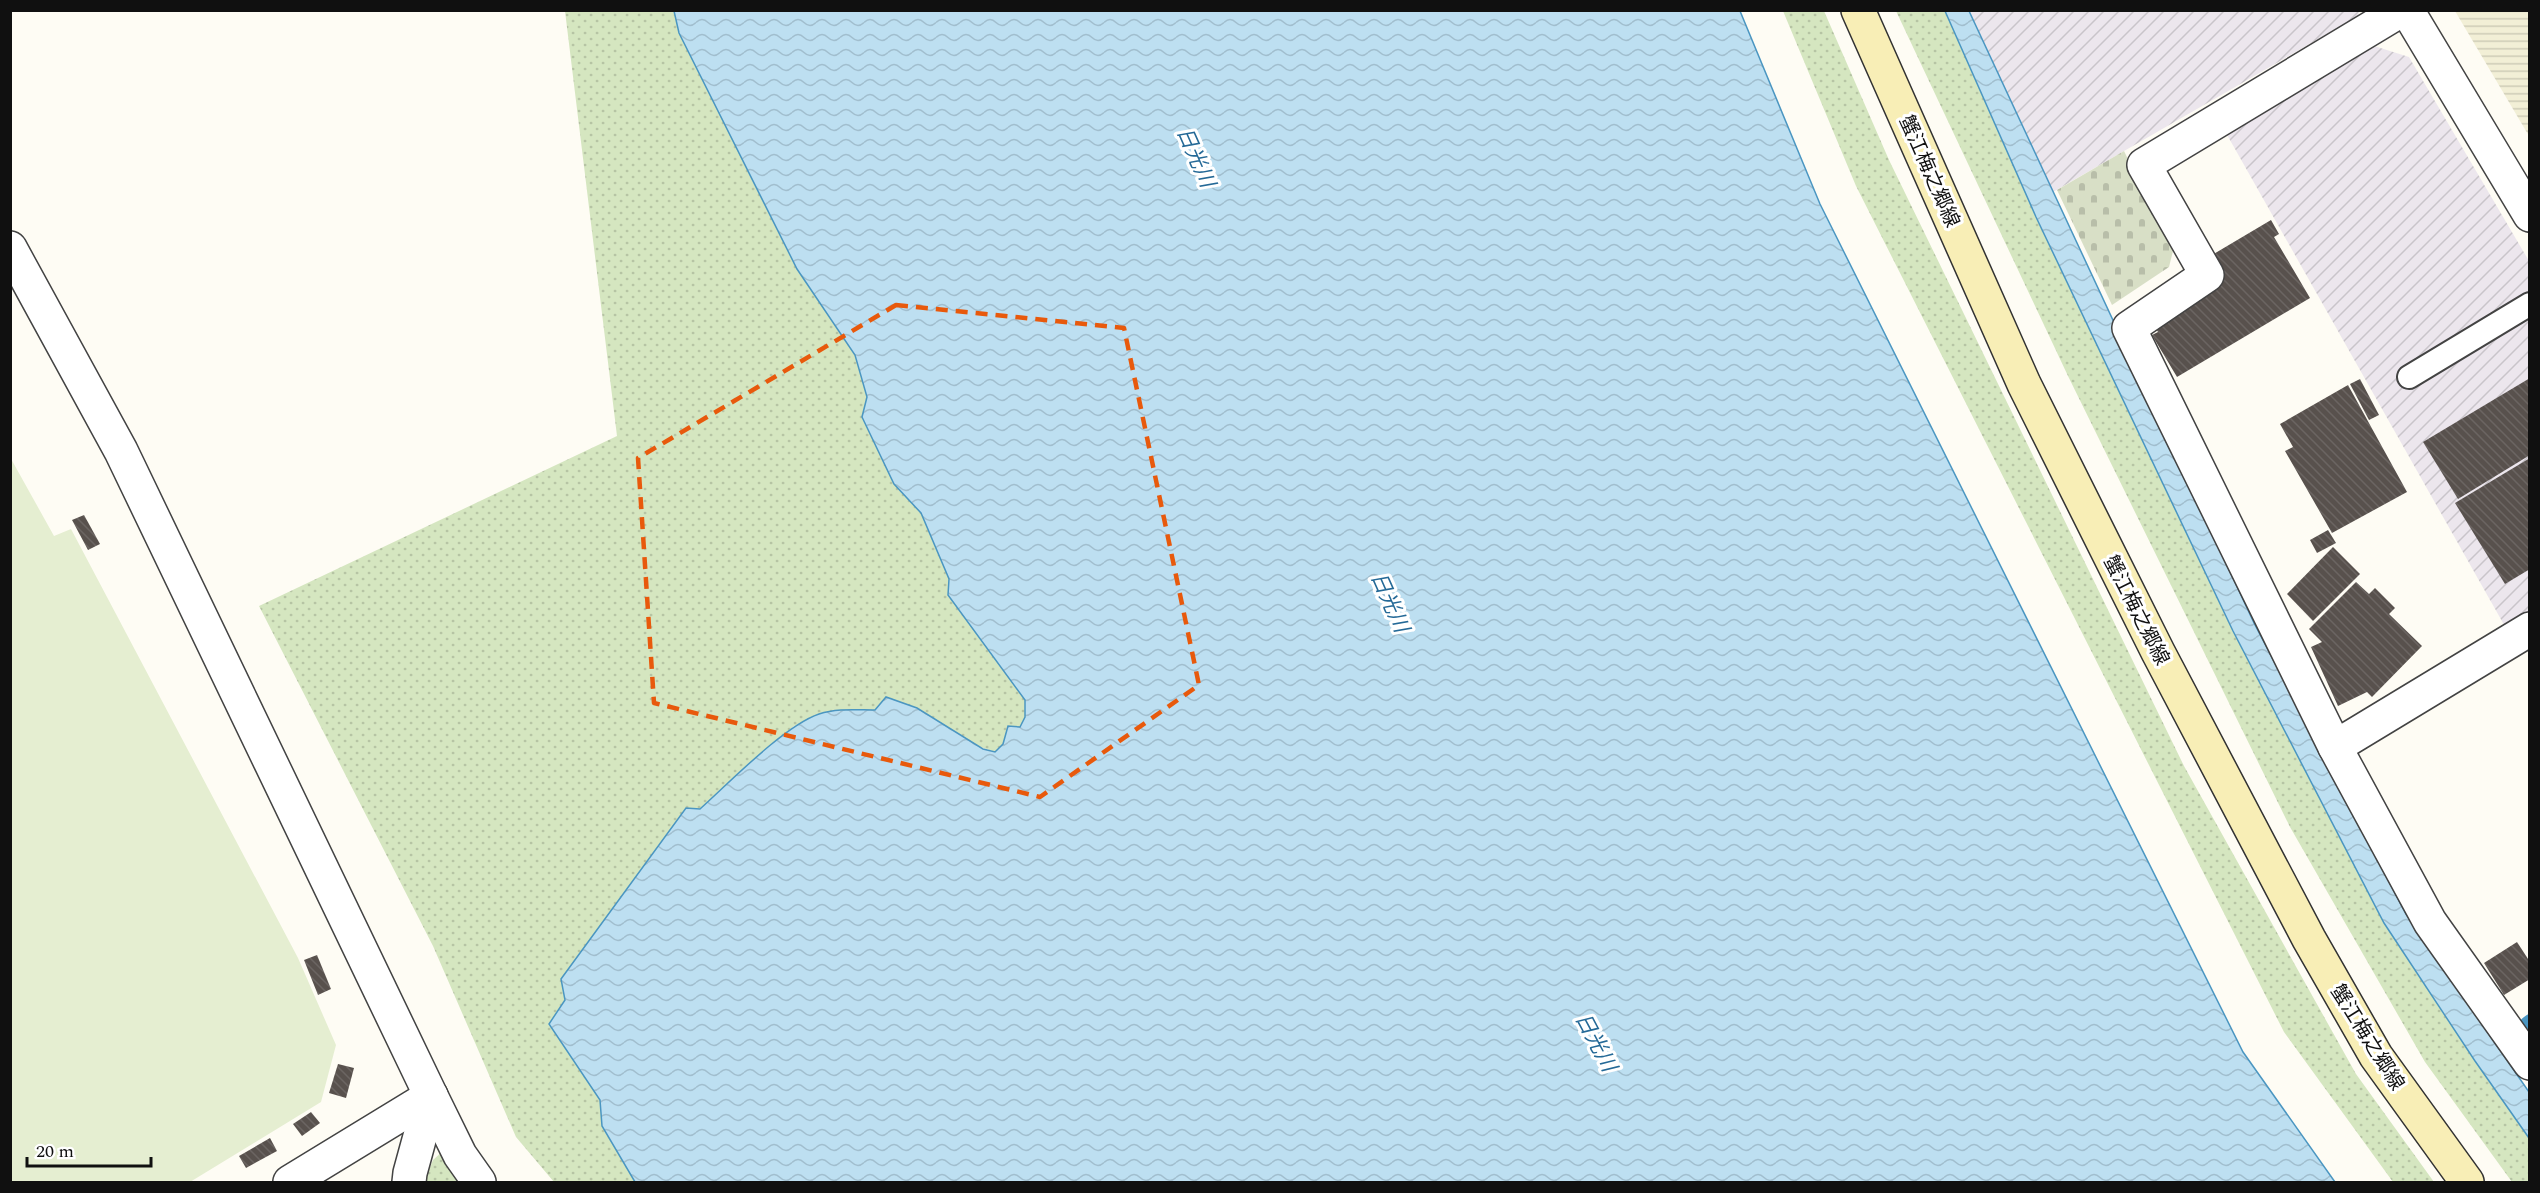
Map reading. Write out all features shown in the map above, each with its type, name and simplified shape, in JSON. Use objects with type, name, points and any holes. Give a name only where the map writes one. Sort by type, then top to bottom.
[{"type":"main road","name":"蟹江梅之郷線","points":[[1858,10],[2024,384],[2158,651],[2309,939],[2376,1056],[2467,1182]]},
{"type":"street","points":[[2401,10],[2144,165],[2207,275],[2129,328],[2335,747],[2430,922],[2529,1063]]},
{"type":"street","points":[[2408,10],[2529,214]]},
{"type":"street","points":[[10,248],[121,451],[431,1096],[460,1155],[479,1182]]},
{"type":"street","points":[[2335,747],[2529,629]]},
{"type":"street","points":[[290,1182],[431,1096]]},
{"type":"street","points":[[409,1182],[431,1096]]},
{"type":"lane","points":[[2409,377],[2529,304]]},
{"type":"highlighted area","points":[[896,305],[1124,328],[1199,685],[1040,797],[654,703],[638,458]]},
{"type":"shaded area","points":[[1969,11],[2359,11],[2358,16],[2053,192]]},
{"type":"shaded area","points":[[2455,11],[2529,11],[2529,136]]},
{"type":"shaded area","points":[[2371,45],[2409,57],[2529,261],[2529,617],[2507,630],[2226,133]]},
{"type":"green space","points":[[565,11],[674,11],[679,33],[797,269],[855,355],[894,484],[921,513],[949,579],[948,595],[1025,700],[1025,717],[1020,727],[1008,727],[1003,744],[995,752],[875,710],[844,710],[794,726],[700,809],[549,1024],[600,1100],[602,1126],[635,1182],[554,1182],[516,1137],[433,946],[259,606],[617,436]]},
{"type":"green space","points":[[1783,11],[1824,11],[1889,160],[2184,766],[2356,1074],[2434,1182],[2393,1182],[2284,1032],[1856,186]]},
{"type":"green space","points":[[1896,11],[1945,11],[2036,217],[2233,631],[2384,923],[2529,1138],[2529,1182],[2512,1182],[2425,1062],[2290,827],[2068,376]]},
{"type":"green space","points":[[2124,151],[2173,251],[2169,267],[2112,305],[2057,190]]},
{"type":"green space","points":[[10,457],[54,536],[71,529],[298,958],[336,1045],[321,1102],[190,1182],[11,1182]]},
{"type":"green space","points":[[444,1150],[461,1182],[424,1182],[433,1160]]},
{"type":"water","name":"日光川","points":[[674,11],[1740,11],[1820,204],[2243,1052],[2335,1182],[635,1182],[602,1126],[600,1100],[549,1024],[565,1000],[561,979],[686,808],[700,809],[774,742],[805,720],[826,712],[875,710],[886,697],[917,708],[983,749],[995,752],[1003,744],[1008,726],[1020,727],[1025,717],[1025,700],[948,595],[949,579],[921,513],[894,484],[862,417],[867,397],[855,355],[797,269],[679,33]]},
{"type":"water","points":[[1945,11],[1969,11],[2254,623],[2406,914],[2529,1092],[2529,1138],[2384,923],[2233,631],[2036,217]]},
{"type":"building","points":[[2271,220],[2279,234],[2274,237],[2310,298],[2177,377],[2152,335],[2158,332],[2153,324],[2212,255]]},
{"type":"building","points":[[2530,378],[2530,455],[2458,499],[2423,442]]},
{"type":"building","points":[[2360,379],[2379,415],[2369,420],[2350,384]]},
{"type":"building","points":[[2348,385],[2407,492],[2332,533],[2285,451],[2293,447],[2280,424]]},
{"type":"building","points":[[2530,458],[2530,569],[2505,584],[2455,503]]},
{"type":"building","points":[[84,515],[100,544],[88,550],[72,520]]},
{"type":"building","points":[[2328,530],[2336,543],[2317,553],[2310,540]]},
{"type":"building","points":[[2333,547],[2360,574],[2313,621],[2287,594]]},
{"type":"building","points":[[2356,582],[2369,594],[2375,588],[2395,608],[2389,614],[2422,646],[2372,697],[2367,692],[2338,706],[2311,647],[2322,642],[2309,629]]},
{"type":"building","points":[[2517,942],[2530,962],[2530,979],[2504,995],[2484,963]]},
{"type":"building","points":[[317,955],[331,989],[318,995],[304,960]]},
{"type":"building","points":[[338,1064],[354,1068],[346,1098],[329,1093]]},
{"type":"building","points":[[311,1112],[320,1123],[302,1136],[293,1124]]},
{"type":"building","points":[[270,1138],[277,1151],[246,1168],[239,1156]]},
{"type":"waterway","points":[[2526,1023],[2530,1020]]}]
